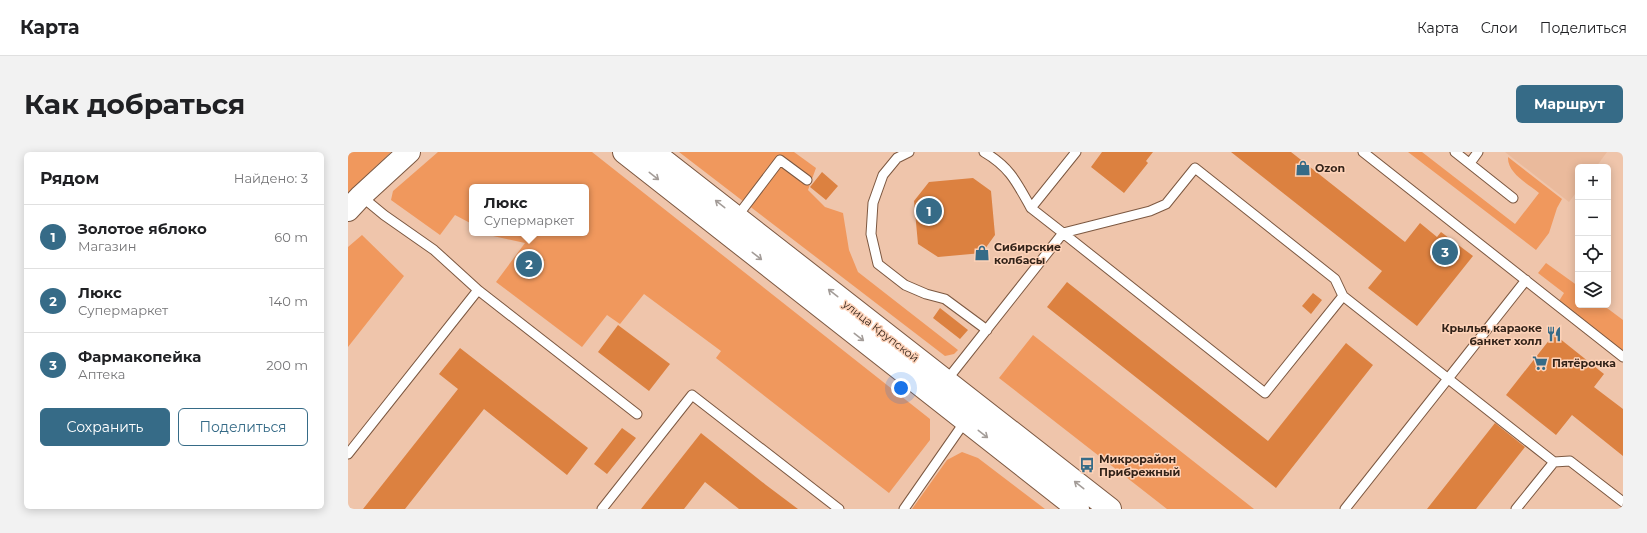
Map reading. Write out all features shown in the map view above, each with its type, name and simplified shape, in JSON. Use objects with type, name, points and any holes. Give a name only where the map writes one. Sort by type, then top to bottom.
[{"type":"main road","points":[[354,203],[409,152]]},
{"type":"main road","name":"улица Крупской","points":[[624,152],[971,413],[1110,509]]},
{"type":"main road","name":"улица Крупской","points":[[653,152],[946,381],[971,413],[1078,509]]},
{"type":"lane","points":[[909,152],[897,158],[883,175],[873,204],[871,234],[878,264],[905,285],[926,294],[945,299],[986,330]]},
{"type":"lane","points":[[984,152],[997,159],[1011,173],[1031,208],[1265,393],[1343,296]]},
{"type":"lane","points":[[1031,208],[1076,152]]},
{"type":"lane","points":[[1363,152],[1623,357]]},
{"type":"lane","points":[[1455,152],[1513,198]]},
{"type":"lane","points":[[1470,163],[1478,152]]},
{"type":"lane","points":[[736,218],[780,160],[807,180]]},
{"type":"lane","points":[[946,381],[1063,233],[1150,212],[1166,204],[1195,168],[1335,279],[1343,296],[1554,462],[1570,461],[1623,502]]},
{"type":"lane","points":[[354,203],[384,215],[434,250],[478,290],[637,414]]},
{"type":"lane","points":[[1345,509],[1526,280]]},
{"type":"lane","points":[[348,454],[478,290]]},
{"type":"lane","points":[[602,509],[692,394],[838,509]]},
{"type":"lane","points":[[904,509],[971,413]]},
{"type":"lane","points":[[1516,509],[1554,462]]},
{"type":"shaded area","points":[[348,152],[391,152],[348,193]]},
{"type":"shaded area","points":[[438,152],[592,152],[930,419],[930,440],[889,493],[716,358],[721,351],[644,294],[620,324],[607,315],[582,347],[496,282],[525,243],[493,236],[589,236],[589,184],[469,184],[469,222],[455,215],[440,235],[391,200],[393,191]],"holes":[[[530,249],[544,260],[529,280],[514,268]]]},
{"type":"shaded area","points":[[679,152],[794,152],[816,168],[808,190],[825,207],[843,213],[849,250],[858,272],[958,350],[954,354],[945,356]]},
{"type":"shaded area","points":[[1408,152],[1422,152],[1515,224],[1539,193],[1514,173],[1508,157],[1562,199],[1557,208],[1549,233],[1536,250]]},
{"type":"shaded area","points":[[1505,152],[1607,152],[1598,164],[1575,164],[1575,194],[1569,202]]},
{"type":"shaded area","points":[[362,235],[404,276],[348,347],[348,247]]},
{"type":"shaded area","points":[[1546,263],[1575,284],[1575,308],[1607,308],[1623,320],[1623,352],[1559,301],[1564,293],[1538,273]]},
{"type":"shaded area","points":[[1033,335],[1254,509],[1167,509],[999,378]]},
{"type":"shaded area","points":[[962,452],[978,458],[1045,509],[912,509],[947,460]]},
{"type":"building","points":[[1102,152],[1153,152],[1146,161],[1148,163],[1124,193],[1091,167]]},
{"type":"building","points":[[1231,152],[1291,152],[1405,242],[1420,223],[1437,237],[1441,232],[1473,256],[1417,326],[1368,288],[1382,271]]},
{"type":"building","points":[[822,172],[838,186],[826,200],[810,187]]},
{"type":"building","points":[[973,178],[991,191],[995,235],[982,253],[938,257],[918,244],[914,201],[929,182]]},
{"type":"building","points":[[530,249],[545,260],[529,280],[514,268]]},
{"type":"building","points":[[1067,282],[1268,441],[1346,343],[1373,365],[1276,488],[1047,307]]},
{"type":"building","points":[[1313,293],[1322,300],[1311,314],[1302,306]]},
{"type":"building","points":[[940,308],[968,330],[960,339],[933,318]]},
{"type":"building","points":[[618,325],[670,364],[649,391],[598,352]]},
{"type":"building","points":[[1554,334],[1604,374],[1594,387],[1623,409],[1623,456],[1572,415],[1556,435],[1506,395]]},
{"type":"building","points":[[460,348],[588,448],[567,475],[484,409],[405,509],[363,509],[458,389],[439,374]]},
{"type":"building","points":[[1495,423],[1525,447],[1476,509],[1427,509]]},
{"type":"building","points":[[622,428],[636,438],[607,474],[594,464]]},
{"type":"building","points":[[701,433],[798,509],[739,509],[705,482],[684,509],[641,509]]},
{"type":"place","name":"Ozon","points":[[1303,168]]},
{"type":"place","name":"Золотое яблоко","points":[[929,211]]},
{"type":"place","name":"Фармакопейка","points":[[1445,252]]},
{"type":"place","name":"Сибирские колбасы","points":[[982,253]]},
{"type":"place","name":"Люкс","points":[[529,264]]},
{"type":"place","name":"Крылья, караоке банкет холл","points":[[1554,334]]},
{"type":"place","name":"Пятёрочка","points":[[1540,363]]},
{"type":"place","name":"Микрорайон Прибрежный","points":[[1087,465]]}]
